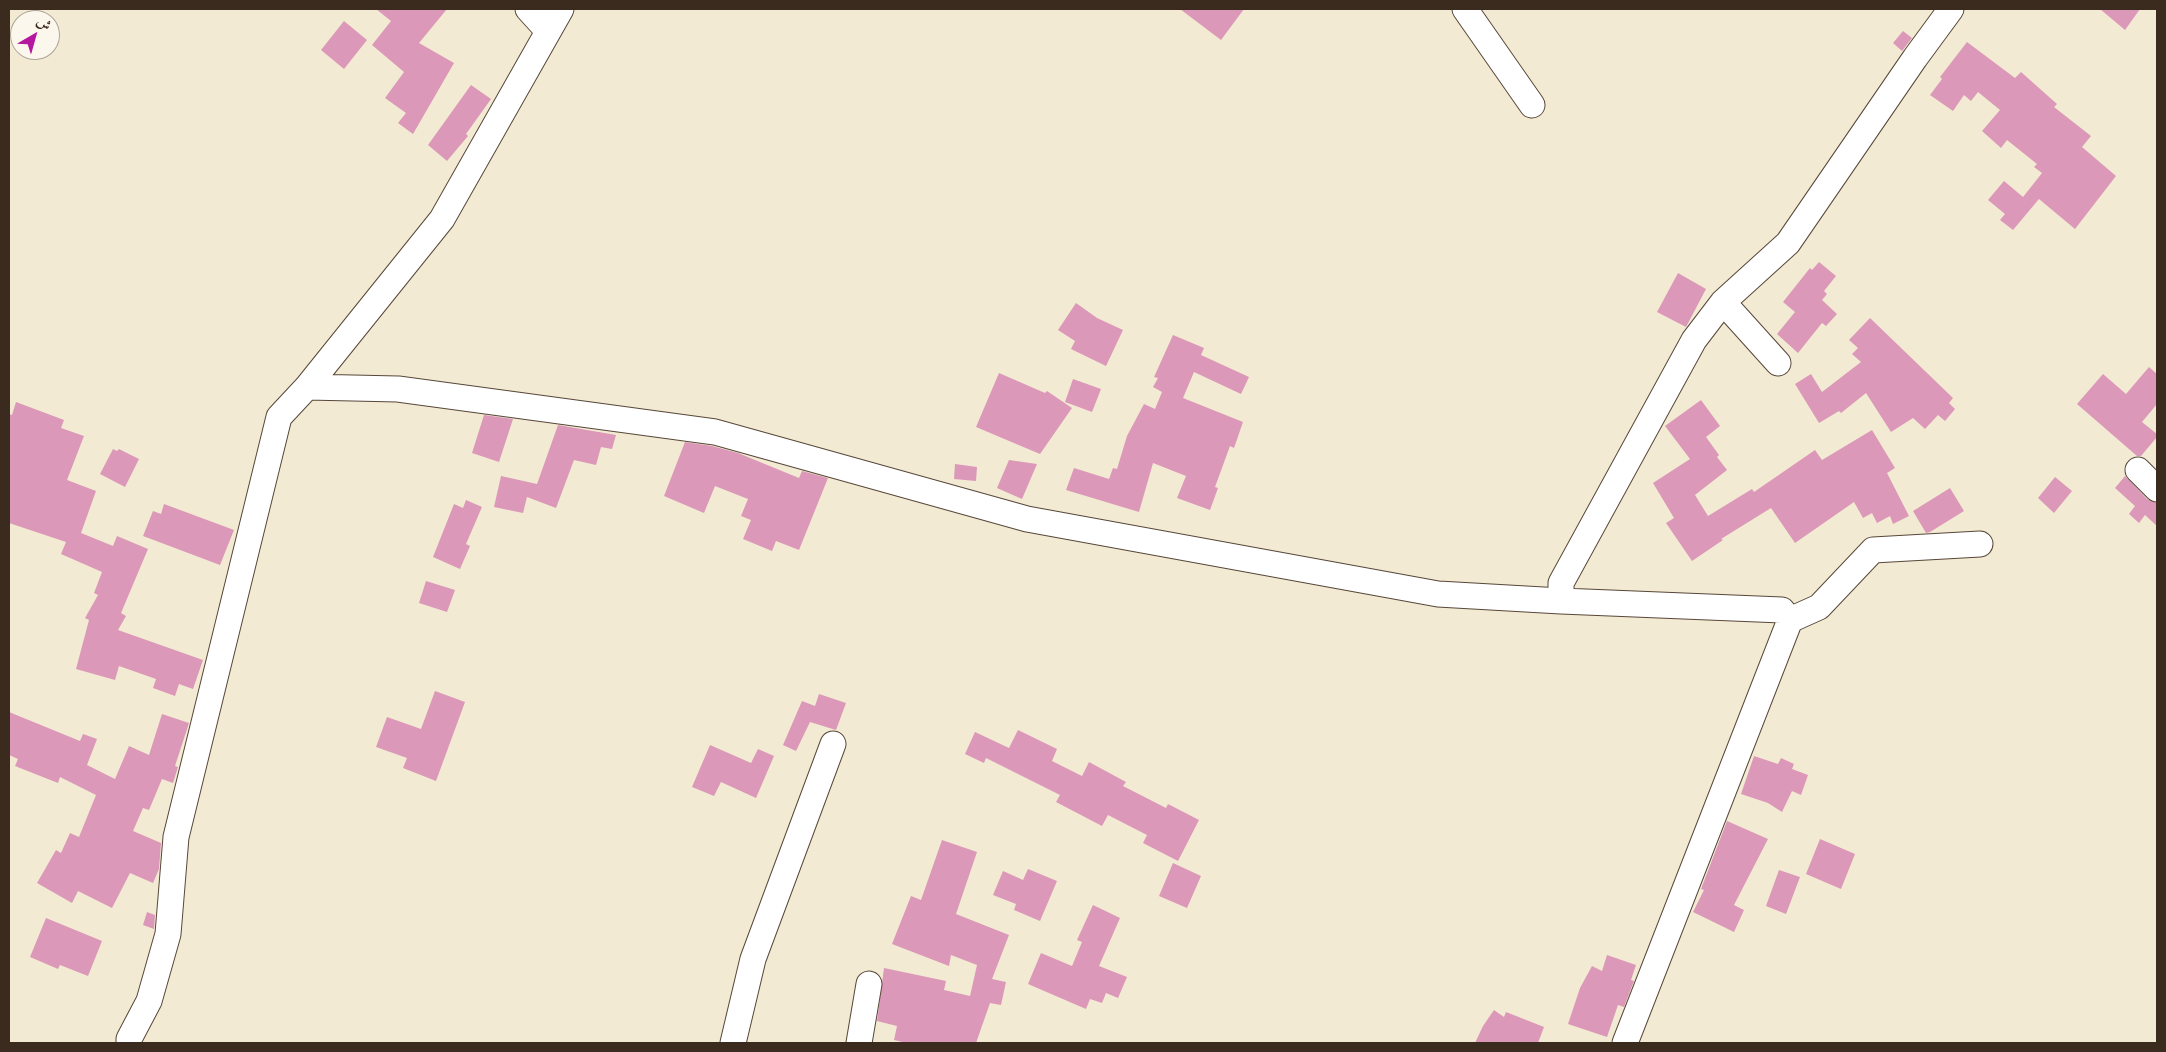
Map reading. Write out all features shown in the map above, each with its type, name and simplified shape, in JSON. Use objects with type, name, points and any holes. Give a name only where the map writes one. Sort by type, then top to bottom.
[{"type":"street","points":[[528,9],[548,30]]},
{"type":"street","points":[[129,1043],[128,1039],[149,1001],[168,934],[176,837],[279,418],[307,387],[442,219],[561,9]]},
{"type":"street","points":[[1465,9],[1532,105]]},
{"type":"street","points":[[1561,601],[1561,583],[1694,340],[1723,302],[1788,242],[1914,58],[1951,9]]},
{"type":"street","points":[[1723,302],[1778,363]]},
{"type":"street","points":[[307,387],[398,389],[715,432],[1027,519],[1438,594],[1782,610],[1790,620]]},
{"type":"street","points":[[2138,470],[2157,489]]},
{"type":"street","points":[[1625,1043],[1790,620],[1819,608],[1873,550],[1980,544]]},
{"type":"street","points":[[733,1043],[753,959],[833,744]]},
{"type":"street","points":[[859,1043],[869,984]]},
{"type":"building","points":[[376,9],[447,9],[419,43],[454,63],[413,134],[398,123],[406,113],[385,98],[404,72],[372,45],[391,21]]},
{"type":"building","points":[[1180,9],[1244,9],[1221,40]]},
{"type":"building","points":[[2100,9],[2140,9],[2125,30]]},
{"type":"building","points":[[344,21],[367,40],[344,69],[321,50]]},
{"type":"building","points":[[1903,31],[1912,38],[1902,51],[1893,43]]},
{"type":"building","points":[[1967,42],[2015,78],[2021,72],[2057,104],[2054,107],[2091,136],[2082,147],[2116,176],[2075,229],[2039,199],[2013,230],[2000,220],[2005,214],[1988,200],[2004,181],[2023,197],[2042,173],[2034,167],[2037,164],[2007,140],[2001,148],[1982,131],[2000,110],[1978,92],[1971,101],[1964,95],[1953,111],[1930,95],[1942,79],[1940,77]]},
{"type":"building","points":[[471,85],[491,99],[466,134],[468,136],[447,161],[428,145]]},
{"type":"building","points":[[1819,262],[1836,276],[1824,291],[1827,294],[1822,300],[1837,314],[1826,326],[1822,323],[1798,353],[1777,334],[1795,312],[1783,302],[1810,268],[1812,270]]},
{"type":"building","points":[[1678,273],[1706,289],[1686,327],[1657,312]]},
{"type":"building","points":[[1076,303],[1097,318],[1123,330],[1106,366],[1071,349],[1075,341],[1058,330]]},
{"type":"building","points":[[1870,318],[1953,398],[1949,403],[1955,409],[1945,421],[1938,415],[1925,429],[1913,418],[1891,432],[1866,393],[1841,413],[1839,411],[1819,423],[1795,384],[1811,374],[1822,392],[1861,362],[1852,354],[1858,348],[1849,340]]},
{"type":"building","points":[[1173,335],[1204,348],[1201,355],[1249,377],[1241,394],[1194,372],[1183,398],[1243,422],[1234,448],[1230,446],[1215,487],[1218,488],[1210,510],[1177,498],[1186,476],[1153,463],[1139,512],[1066,490],[1074,468],[1109,479],[1113,468],[1117,469],[1127,436],[1144,404],[1155,409],[1162,392],[1153,387],[1158,378],[1154,377]]},
{"type":"building","points":[[2149,367],[2157,374],[2157,404],[2142,422],[2157,434],[2157,437],[2141,456],[2137,456],[2077,404],[2103,374],[2126,394]]},
{"type":"building","points":[[999,373],[1045,393],[1047,391],[1072,408],[1040,454],[976,427]]},
{"type":"building","points":[[1073,379],[1101,389],[1092,412],[1065,402]]},
{"type":"building","points":[[1701,400],[1720,426],[1706,437],[1727,470],[1695,495],[1708,516],[1752,489],[1754,492],[1815,450],[1822,460],[1872,430],[1895,468],[1887,473],[1909,516],[1893,524],[1890,516],[1877,523],[1872,513],[1863,518],[1854,502],[1795,543],[1771,508],[1721,539],[1723,540],[1692,561],[1666,523],[1674,518],[1653,483],[1690,459],[1665,426]]},
{"type":"building","points":[[16,402],[64,420],[61,428],[84,436],[67,480],[96,491],[81,533],[113,546],[117,536],[148,549],[121,613],[126,616],[118,630],[203,660],[193,689],[179,684],[175,696],[153,688],[156,679],[119,666],[115,680],[76,669],[89,620],[85,618],[98,595],[94,593],[102,572],[61,554],[66,542],[9,523],[9,414],[12,415]]},
{"type":"building","points":[[484,415],[513,419],[499,462],[472,453]]},
{"type":"building","points":[[558,425],[616,435],[612,449],[601,447],[596,465],[574,460],[556,508],[527,497],[523,513],[494,507],[501,476],[537,484]]},
{"type":"building","points":[[685,442],[712,446],[738,453],[799,478],[802,471],[828,478],[799,550],[776,541],[772,551],[743,539],[751,520],[741,516],[748,499],[715,486],[704,513],[664,496]]},
{"type":"building","points":[[113,449],[117,451],[119,449],[139,459],[125,487],[100,474]]},
{"type":"building","points":[[1009,460],[1037,464],[1022,499],[997,488]]},
{"type":"building","points":[[955,464],[977,467],[976,481],[954,479]]},
{"type":"building","points":[[2125,476],[2147,499],[2157,503],[2157,526],[2145,515],[2139,523],[2129,514],[2135,506],[2115,488]]},
{"type":"building","points":[[2055,477],[2072,491],[2054,513],[2038,498]]},
{"type":"building","points":[[1950,488],[1964,511],[1926,533],[1913,511]]},
{"type":"building","points":[[466,500],[482,507],[466,544],[470,546],[460,569],[433,557],[454,504],[463,508]]},
{"type":"building","points":[[164,504],[234,530],[220,565],[143,536],[153,511],[161,514]]},
{"type":"building","points":[[426,581],[455,590],[447,612],[419,603]]},
{"type":"building","points":[[435,691],[465,702],[436,781],[403,768],[407,758],[376,747],[387,717],[421,729]]},
{"type":"building","points":[[819,694],[846,703],[836,730],[810,722],[796,751],[783,745],[802,701],[815,706]]},
{"type":"building","points":[[9,712],[80,741],[83,734],[97,739],[87,765],[115,779],[129,746],[149,755],[162,714],[189,723],[175,766],[178,767],[173,783],[162,779],[149,810],[143,808],[133,831],[161,843],[159,869],[153,883],[130,873],[112,908],[78,891],[72,903],[37,883],[56,850],[61,853],[70,833],[79,837],[96,795],[60,777],[58,783],[15,766],[18,759],[9,755]]},
{"type":"building","points":[[1018,730],[1057,749],[1052,761],[1082,776],[1089,762],[1126,782],[1123,786],[1166,808],[1168,804],[1199,820],[1178,861],[1143,843],[1147,835],[1108,815],[1102,826],[1056,802],[1060,795],[986,758],[984,763],[965,754],[975,732],[1009,748]]},
{"type":"building","points":[[710,745],[751,763],[758,749],[774,756],[756,798],[721,782],[714,796],[692,787]]},
{"type":"building","points":[[1754,756],[1778,764],[1781,758],[1794,764],[1792,769],[1808,775],[1801,795],[1792,791],[1782,812],[1768,803],[1741,794]]},
{"type":"building","points":[[1727,821],[1768,839],[1734,905],[1744,910],[1734,932],[1693,912],[1704,890],[1701,889]]},
{"type":"building","points":[[1820,839],[1855,854],[1841,889],[1806,874]]},
{"type":"building","points":[[942,840],[977,852],[956,914],[1009,935],[992,979],[1006,982],[1001,1005],[990,1003],[976,1043],[907,1043],[894,1040],[897,1026],[877,1021],[884,968],[946,981],[944,990],[970,996],[977,965],[951,955],[949,966],[892,944],[911,896],[921,900]]},
{"type":"building","points":[[1173,863],[1201,876],[1187,908],[1159,896]]},
{"type":"building","points":[[1028,869],[1057,881],[1040,921],[1014,910],[1016,904],[993,895],[1003,871],[1023,880]]},
{"type":"building","points":[[1779,870],[1800,877],[1786,914],[1766,906]]},
{"type":"building","points":[[1093,905],[1120,918],[1099,966],[1127,977],[1118,998],[1106,993],[1102,1003],[1090,999],[1086,1009],[1028,984],[1041,953],[1072,966],[1082,942],[1077,940]]},
{"type":"building","points":[[147,912],[155,915],[154,929],[143,925]]},
{"type":"building","points":[[46,918],[102,941],[88,976],[60,965],[58,969],[30,957]]},
{"type":"building","points":[[1607,955],[1636,965],[1631,980],[1634,981],[1624,1007],[1618,1005],[1607,1037],[1568,1024],[1580,988],[1592,966],[1602,971]]},
{"type":"building","points":[[1494,1010],[1504,1017],[1506,1012],[1544,1027],[1538,1043],[1475,1043],[1483,1026]]}]
